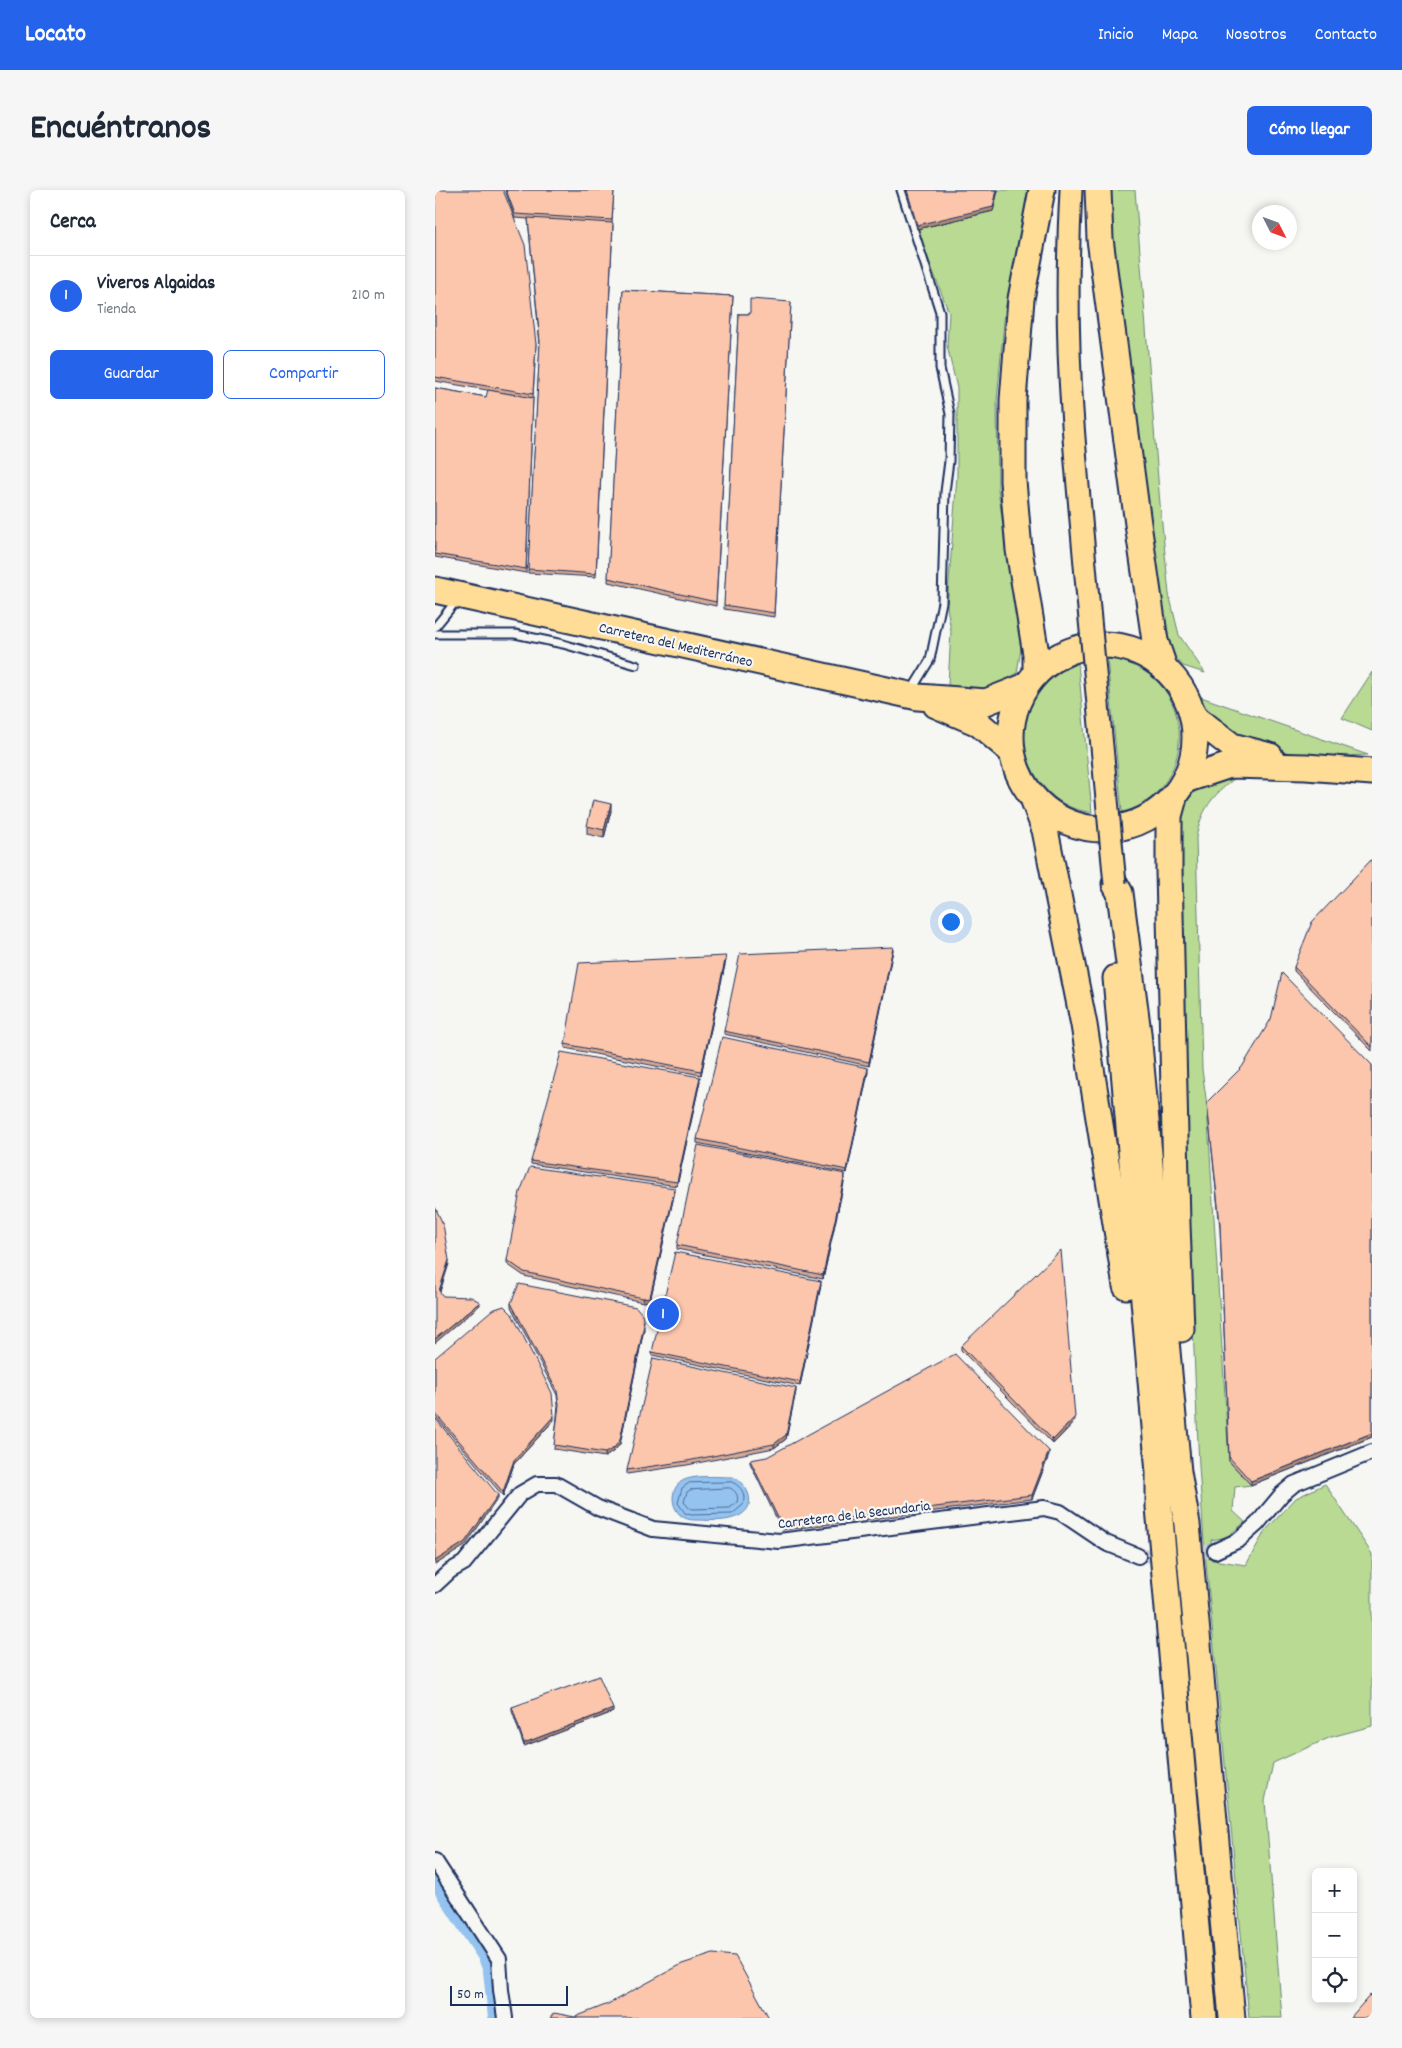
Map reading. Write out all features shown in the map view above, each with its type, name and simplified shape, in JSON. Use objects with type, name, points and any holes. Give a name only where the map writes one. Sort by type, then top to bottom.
[{"type":"highway","points":[[1042,190],[1021,299],[1013,400],[1014,491],[1019,550],[1036,654],[1030,680],[1015,708],[1010,729],[1011,751],[1018,777],[1033,798],[1053,816],[1078,827],[1105,830],[1132,825],[1156,813],[1180,787],[1230,765],[1306,766],[1372,772]]},
{"type":"highway","points":[[1098,190],[1100,240],[1155,641],[1165,667],[1183,689],[1193,716],[1196,737],[1193,759],[1169,816],[1177,1224],[1187,1472],[1187,1524]]},
{"type":"highway","name":"Carretera del Mediterráneo","points":[[435,590],[913,696],[986,702],[1030,680],[1058,655],[1085,645],[1113,644],[1141,652],[1165,667]]},
{"type":"highway","name":"Carretera del Mediterráneo","points":[[913,696],[977,723],[1011,751]]},
{"type":"highway","points":[[1193,716],[1232,746],[1306,766]]},
{"type":"highway","points":[[1033,798],[1045,830],[1084,1025],[1115,1209],[1135,1347],[1150,1476],[1159,1507]]},
{"type":"highway","points":[[1115,884],[1111,894],[1118,1019],[1159,1473],[1159,1507],[1203,2018]]},
{"type":"highway","points":[[1115,884],[1120,893],[1139,1033],[1178,1472],[1187,1524],[1232,2018]]},
{"type":"main road","points":[[1071,190],[1068,257],[1072,410],[1115,884]]},
{"type":"street","points":[[1215,1551],[1239,1540],[1257,1524],[1293,1484],[1372,1452]]},
{"type":"street","name":"Carretera de la Secundaria","points":[[435,1585],[450,1570],[463,1563],[520,1494],[537,1484],[556,1484],[598,1508],[653,1529],[779,1541],[1044,1508],[1060,1512],[1106,1543],[1138,1556]]},
{"type":"street","points":[[435,1861],[499,1959],[505,2018]]},
{"type":"lane","points":[[901,190],[940,312],[940,368],[950,414],[949,462],[945,492],[942,602],[930,660],[913,696]]},
{"type":"lane","points":[[435,627],[460,596]]},
{"type":"lane","points":[[435,634],[515,634],[563,644],[636,665]]},
{"type":"green space","points":[[998,190],[1028,190],[1005,310],[997,400],[998,489],[1021,648],[1017,673],[998,685],[977,691],[948,685],[951,631],[947,607],[957,476],[957,388],[947,346],[949,313],[917,229],[993,211]]},
{"type":"green space","points":[[1108,190],[1135,190],[1169,594],[1179,635],[1205,673],[1183,666],[1170,651],[1160,608],[1140,477],[1138,417],[1126,344]]},
{"type":"green space","points":[[1107,659],[1134,664],[1153,677],[1165,691],[1174,707],[1178,724],[1179,741],[1176,759],[1169,776],[1158,791],[1146,802],[1122,812]]},
{"type":"green space","points":[[1078,663],[1092,812],[1069,807],[1056,799],[1040,782],[1030,764],[1025,747],[1024,729],[1035,697],[1060,672]]},
{"type":"green space","points":[[1372,672],[1372,731],[1342,718]]},
{"type":"green space","points":[[1201,697],[1368,755],[1297,754],[1273,750],[1250,743],[1230,732],[1213,717]]},
{"type":"green space","points":[[1227,773],[1234,779],[1219,791],[1209,804],[1201,819],[1196,838],[1202,1069],[1207,1106],[1229,1461],[1251,1485],[1235,1487],[1233,1511],[1245,1522],[1227,1537],[1211,1540],[1212,1560],[1246,1565],[1265,1531],[1296,1498],[1325,1484],[1372,1554],[1372,1726],[1331,1737],[1273,1763],[1265,1801],[1282,2018],[1249,2018],[1204,1541],[1199,1466],[1186,1166],[1182,812],[1185,804],[1194,792]]},
{"type":"water","points":[[710,1476],[733,1477],[748,1492],[749,1504],[747,1510],[741,1515],[724,1520],[695,1520],[687,1519],[680,1515],[676,1509],[673,1502],[675,1488],[687,1479]]},
{"type":"building","points":[[435,190],[503,190],[525,245],[536,344],[533,394],[435,377]]},
{"type":"building","points":[[506,190],[614,190],[612,220],[515,214]]},
{"type":"building","points":[[907,190],[997,190],[993,207],[917,225]]},
{"type":"building","points":[[528,218],[613,223],[596,574],[528,569],[540,342]]},
{"type":"building","points":[[623,290],[733,296],[716,602],[608,578]]},
{"type":"building","points":[[750,299],[791,302],[774,613],[724,605],[739,314],[750,314]]},
{"type":"building","points":[[435,388],[486,397],[488,390],[533,398],[526,569],[435,554]]},
{"type":"building","points":[[593,800],[611,804],[604,830],[587,826]]},
{"type":"building","points":[[1372,859],[1372,1047],[1294,967],[1312,922]]},
{"type":"building","points":[[893,947],[869,1062],[724,1031],[740,954]]},
{"type":"building","points":[[726,956],[701,1071],[565,1044],[579,963]]},
{"type":"building","points":[[1282,973],[1372,1065],[1372,1433],[1251,1481],[1229,1457],[1220,1224],[1207,1102],[1242,1067],[1271,1019]]},
{"type":"building","points":[[722,1037],[868,1068],[847,1170],[697,1139]]},
{"type":"building","points":[[561,1052],[700,1077],[677,1182],[531,1161]]},
{"type":"building","points":[[698,1145],[845,1174],[823,1275],[677,1245]]},
{"type":"building","points":[[530,1167],[675,1188],[650,1297],[643,1298],[524,1272],[507,1260],[520,1192]]},
{"type":"building","points":[[435,1207],[443,1224],[449,1260],[439,1291],[443,1296],[471,1297],[480,1302],[435,1339]]},
{"type":"building","points":[[1061,1250],[1075,1417],[1053,1440],[961,1346]]},
{"type":"building","points":[[675,1252],[821,1281],[800,1382],[652,1352]]},
{"type":"building","points":[[519,1284],[636,1307],[642,1314],[644,1325],[620,1440],[614,1448],[605,1453],[554,1445],[559,1404],[557,1391],[511,1303]]},
{"type":"building","points":[[504,1306],[512,1314],[552,1393],[554,1416],[514,1460],[503,1492],[435,1413],[435,1358],[492,1310]]},
{"type":"building","points":[[955,1354],[1049,1451],[1032,1495],[782,1526],[750,1460],[767,1457]]},
{"type":"building","points":[[653,1358],[796,1388],[786,1435],[774,1444],[687,1461],[627,1470]]},
{"type":"building","points":[[435,1418],[498,1495],[465,1542],[435,1561]]},
{"type":"building","points":[[599,1676],[613,1709],[524,1743],[512,1707]]},
{"type":"building","points":[[713,1954],[735,1956],[769,2018],[550,2018],[554,2013],[575,2017],[608,2004],[682,1964]]},
{"type":"building","points":[[1371,1994],[1372,2018],[1350,2018]]},
{"type":"waterway","points":[[435,1879],[486,1957],[491,1971],[496,2018]]},
{"type":"tunnel","points":[[1138,1556],[1215,1551]]},
{"type":"place","name":"Viveros Algaidas","points":[[663,1314]]}]
